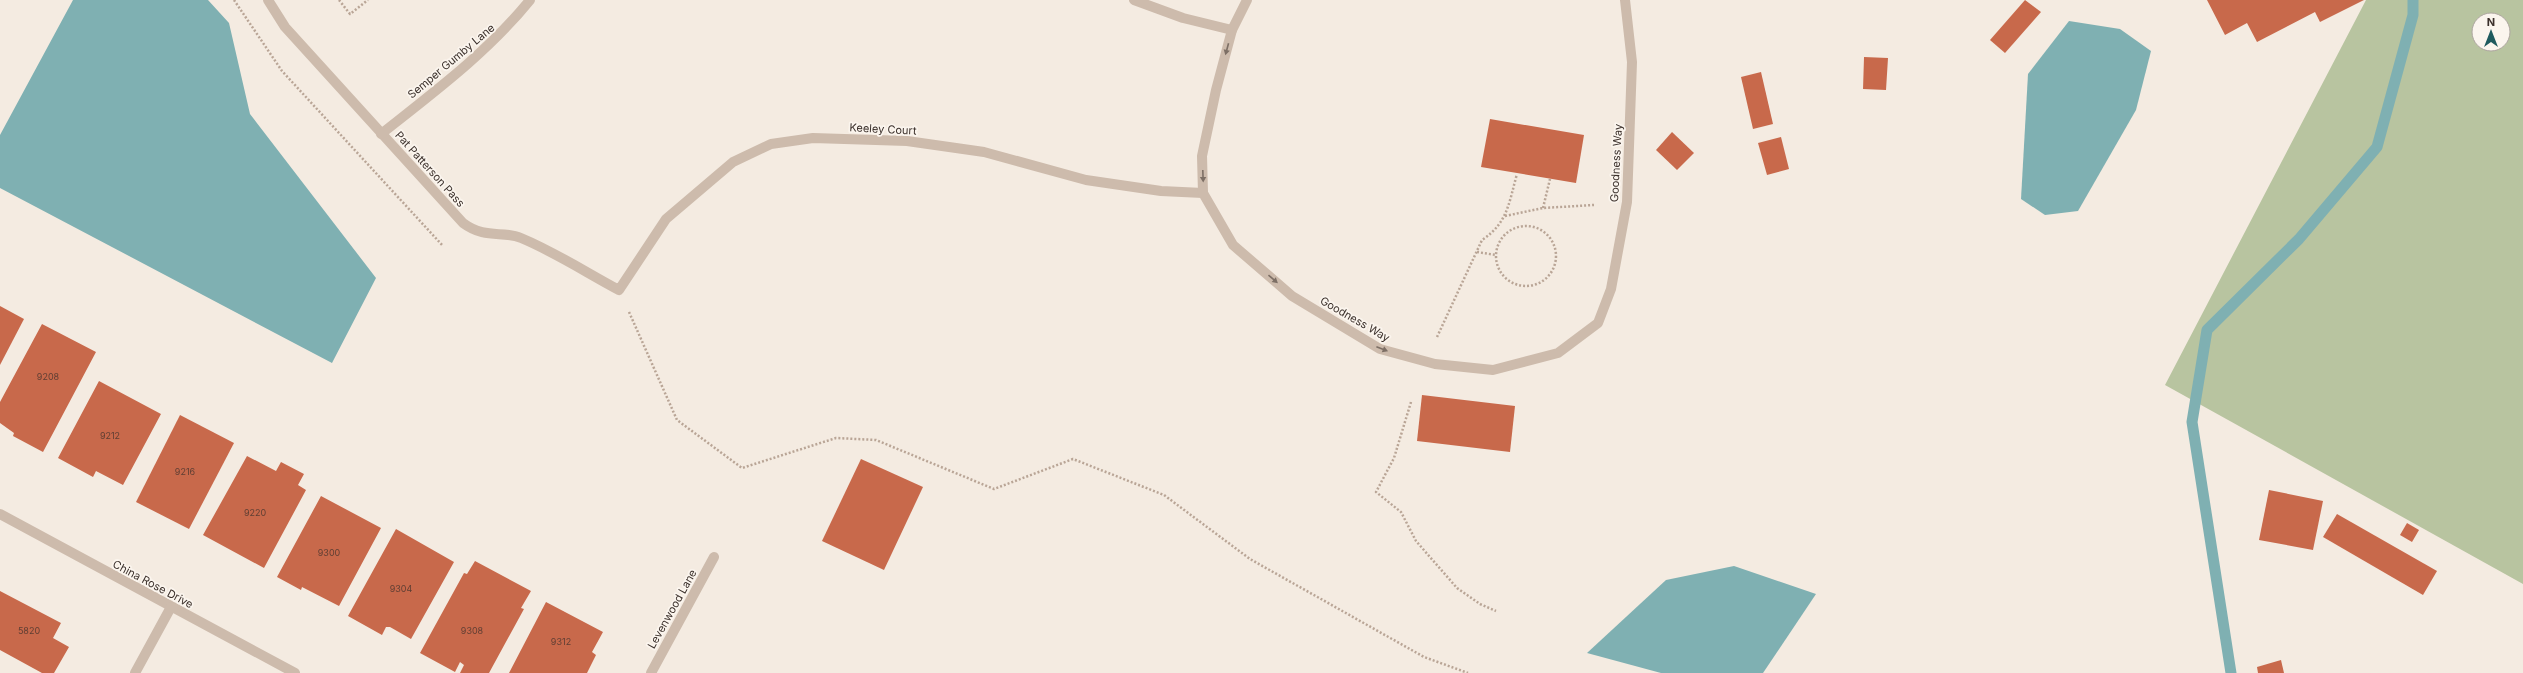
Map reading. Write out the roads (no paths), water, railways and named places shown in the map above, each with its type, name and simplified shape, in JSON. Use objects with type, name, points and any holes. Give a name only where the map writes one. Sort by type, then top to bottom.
[{"type":"street","name":"Pat Patterson Pass","points":[[268,0],[285,27],[463,224],[472,230],[493,236],[520,237],[619,290]]},
{"type":"street","name":"Semper Gumby Lane","points":[[381,134],[455,75],[506,30],[530,0]]},
{"type":"street","points":[[1134,0],[1183,18],[1232,30]]},
{"type":"street","name":"Goodness Way","points":[[1247,0],[1232,30],[1216,90],[1202,156],[1203,194],[1233,245],[1292,296],[1380,349],[1435,364],[1493,370],[1558,353],[1598,323],[1611,289],[1627,202],[1632,62],[1625,0]]},
{"type":"street","name":"Keeley Court","points":[[619,290],[666,219],[733,162],[771,144],[813,138],[907,141],[984,152],[1086,180],[1161,191],[1203,194]]},
{"type":"street","name":"China Rose Drive","points":[[0,514],[295,673]]},
{"type":"street","name":"Levenwood Lane","points":[[651,673],[714,557]]},
{"type":"street","points":[[135,673],[171,607]]},
{"type":"water","points":[[73,0],[208,0],[229,23],[250,114],[376,278],[332,363],[0,188],[0,135]]},
{"type":"water","points":[[2069,21],[2120,29],[2151,51],[2136,110],[2078,211],[2045,215],[2021,199],[2028,74]]},
{"type":"water","points":[[1734,566],[1816,594],[1763,673],[1661,673],[1587,653],[1666,580]]},
{"type":"waterway","points":[[2231,673],[2192,422],[2207,330],[2299,239],[2377,147],[2413,15],[2413,0]]}]
